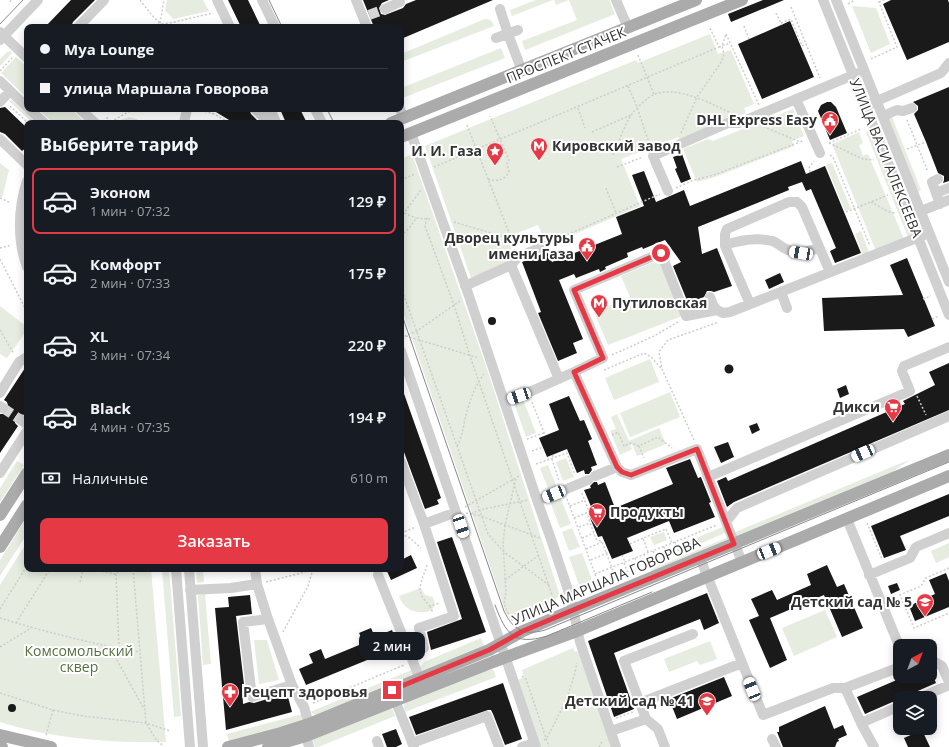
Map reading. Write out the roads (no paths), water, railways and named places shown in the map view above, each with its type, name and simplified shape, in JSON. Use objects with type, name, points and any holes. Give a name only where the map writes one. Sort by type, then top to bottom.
[{"type":"main road","name":"ПРОСПЕКТ СТАЧЕК","points":[[394,120],[402,113],[522,71],[696,0]]},
{"type":"main road","name":"ПРОСПЕКТ СТАЧЕК","points":[[406,135],[742,0]]},
{"type":"main road","name":"УЛИЦА МАРШАЛА ГОВОРОВА","points":[[228,747],[281,733],[308,736],[420,679],[489,650],[523,631],[949,455]]},
{"type":"main road","name":"УЛИЦА МАРШАЛА ГОВОРОВА","points":[[268,747],[308,736],[505,657],[577,631],[949,476]]},
{"type":"main road","points":[[0,515],[24,478]]},
{"type":"main road","points":[[0,547],[24,510]]},
{"type":"main road","points":[[0,735],[45,744]]},
{"type":"street","points":[[24,55],[1,36],[38,0]]},
{"type":"street","points":[[81,24],[104,0]]},
{"type":"street","points":[[217,0],[228,24]]},
{"type":"street","points":[[262,0],[274,24]]},
{"type":"street","points":[[356,0],[367,20]]},
{"type":"street","points":[[616,0],[628,28]]},
{"type":"street","name":"УЛИЦА ВАСИ АЛЕКСЕЕВА","points":[[823,0],[918,237],[946,314]]},
{"type":"street","name":"УЛИЦА ВАСИ АЛЕКСЕЕВА","points":[[836,0],[949,282]]},
{"type":"street","points":[[385,9],[400,2]]},
{"type":"street","points":[[500,9],[522,71]]},
{"type":"street","points":[[496,38],[518,30]]},
{"type":"street","points":[[865,106],[941,73],[949,63]]},
{"type":"street","points":[[668,191],[652,154],[673,147],[728,123],[743,121],[864,70]]},
{"type":"street","points":[[0,81],[24,104]]},
{"type":"street","points":[[1,100],[10,91]]},
{"type":"street","points":[[796,99],[819,150]]},
{"type":"street","points":[[883,116],[897,110],[907,110]]},
{"type":"street","points":[[32,112],[41,120]]},
{"type":"street","points":[[85,112],[97,120]]},
{"type":"street","points":[[258,112],[267,120]]},
{"type":"street","points":[[406,135],[427,175],[504,401],[531,468],[537,500],[573,610],[577,631],[616,747]]},
{"type":"street","points":[[0,139],[24,162]]},
{"type":"street","points":[[909,216],[944,202],[936,193],[935,180]]},
{"type":"street","points":[[936,193],[949,188]]},
{"type":"street","points":[[24,194],[21,208],[21,244],[24,259]]},
{"type":"street","points":[[750,304],[725,245],[725,234],[727,229],[789,202],[797,202],[802,207],[830,272]]},
{"type":"street","points":[[504,401],[559,379],[603,358],[574,290],[661,253],[686,316],[720,311],[730,312],[929,233]]},
{"type":"street","points":[[725,245],[740,240],[761,240],[774,241],[788,250],[801,253],[819,248]]},
{"type":"street","points":[[465,286],[511,265],[518,257],[544,246]]},
{"type":"street","points":[[511,265],[559,379]]},
{"type":"street","points":[[781,292],[787,308]]},
{"type":"street","points":[[710,297],[720,311]]},
{"type":"street","points":[[708,476],[910,391],[902,371],[904,366],[949,348]]},
{"type":"street","points":[[0,393],[3,380],[22,358]]},
{"type":"street","points":[[404,360],[536,744],[522,747]]},
{"type":"street","points":[[574,372],[617,467],[622,472],[631,475],[697,449],[742,562]]},
{"type":"street","points":[[726,522],[737,508],[949,416]]},
{"type":"street","points":[[0,473],[24,436]]},
{"type":"street","points":[[537,500],[563,491],[617,467]]},
{"type":"street","points":[[405,484],[454,616],[419,628],[424,648]]},
{"type":"street","points":[[421,525],[456,512]]},
{"type":"street","points":[[847,519],[896,639]]},
{"type":"street","points":[[869,575],[910,558],[916,547],[949,533]]},
{"type":"street","points":[[700,558],[763,715],[833,688],[846,688],[893,670]]},
{"type":"street","points":[[176,572],[190,747]]},
{"type":"street","points":[[189,572],[203,747]]},
{"type":"street","points":[[256,572],[261,583],[268,619],[292,685],[304,706],[308,736]]},
{"type":"street","points":[[378,575],[420,679]]},
{"type":"street","points":[[190,590],[232,588],[261,583]]},
{"type":"street","points":[[268,619],[243,622],[252,697],[292,685]]},
{"type":"street","points":[[664,747],[658,729],[646,719],[624,661],[693,634]]},
{"type":"street","points":[[641,706],[742,663]]},
{"type":"street","points":[[934,691],[949,684],[942,666],[937,663]]},
{"type":"street","points":[[846,688],[861,723],[874,747]]},
{"type":"street","points":[[395,700],[413,745],[487,716],[499,747]]},
{"type":"street","points":[[861,723],[893,709]]},
{"type":"street","points":[[611,731],[646,719]]},
{"type":"tunnel","points":[[369,15],[385,9]]},
{"type":"tunnel","points":[[3,408],[21,420]]},
{"type":"tram line","points":[[0,24],[23,0]]},
{"type":"tram line","points":[[269,0],[281,24]]},
{"type":"tram line","points":[[328,112],[332,120]]},
{"type":"tram line","points":[[404,321],[504,611],[511,623],[515,627],[525,632],[538,632],[545,630],[949,462]]},
{"type":"tram line","points":[[495,605],[503,623],[513,635],[519,638],[536,639],[547,636],[652,592]]},
{"type":"place","name":"DHL Express Easy","points":[[830,135]]},
{"type":"place","name":"Кировский завод","points":[[539,161]]},
{"type":"place","name":"И. И. Газа","points":[[495,166]]},
{"type":"place","name":"Дворец культуры имени Газа","points":[[587,261]]},
{"type":"place","name":"Путиловская","points":[[599,318]]},
{"type":"place","name":"Дикси","points":[[893,422]]},
{"type":"place","name":"Продукты","points":[[597,527]]},
{"type":"place","name":"Детский сад № 5","points":[[925,617]]},
{"type":"place","name":"Рецепт здоровья","points":[[230,707]]},
{"type":"place","name":"Детский сад № 41","points":[[707,716]]},
{"type":"park label","name":"Комсомольский сквер","points":[[79,660]]}]
